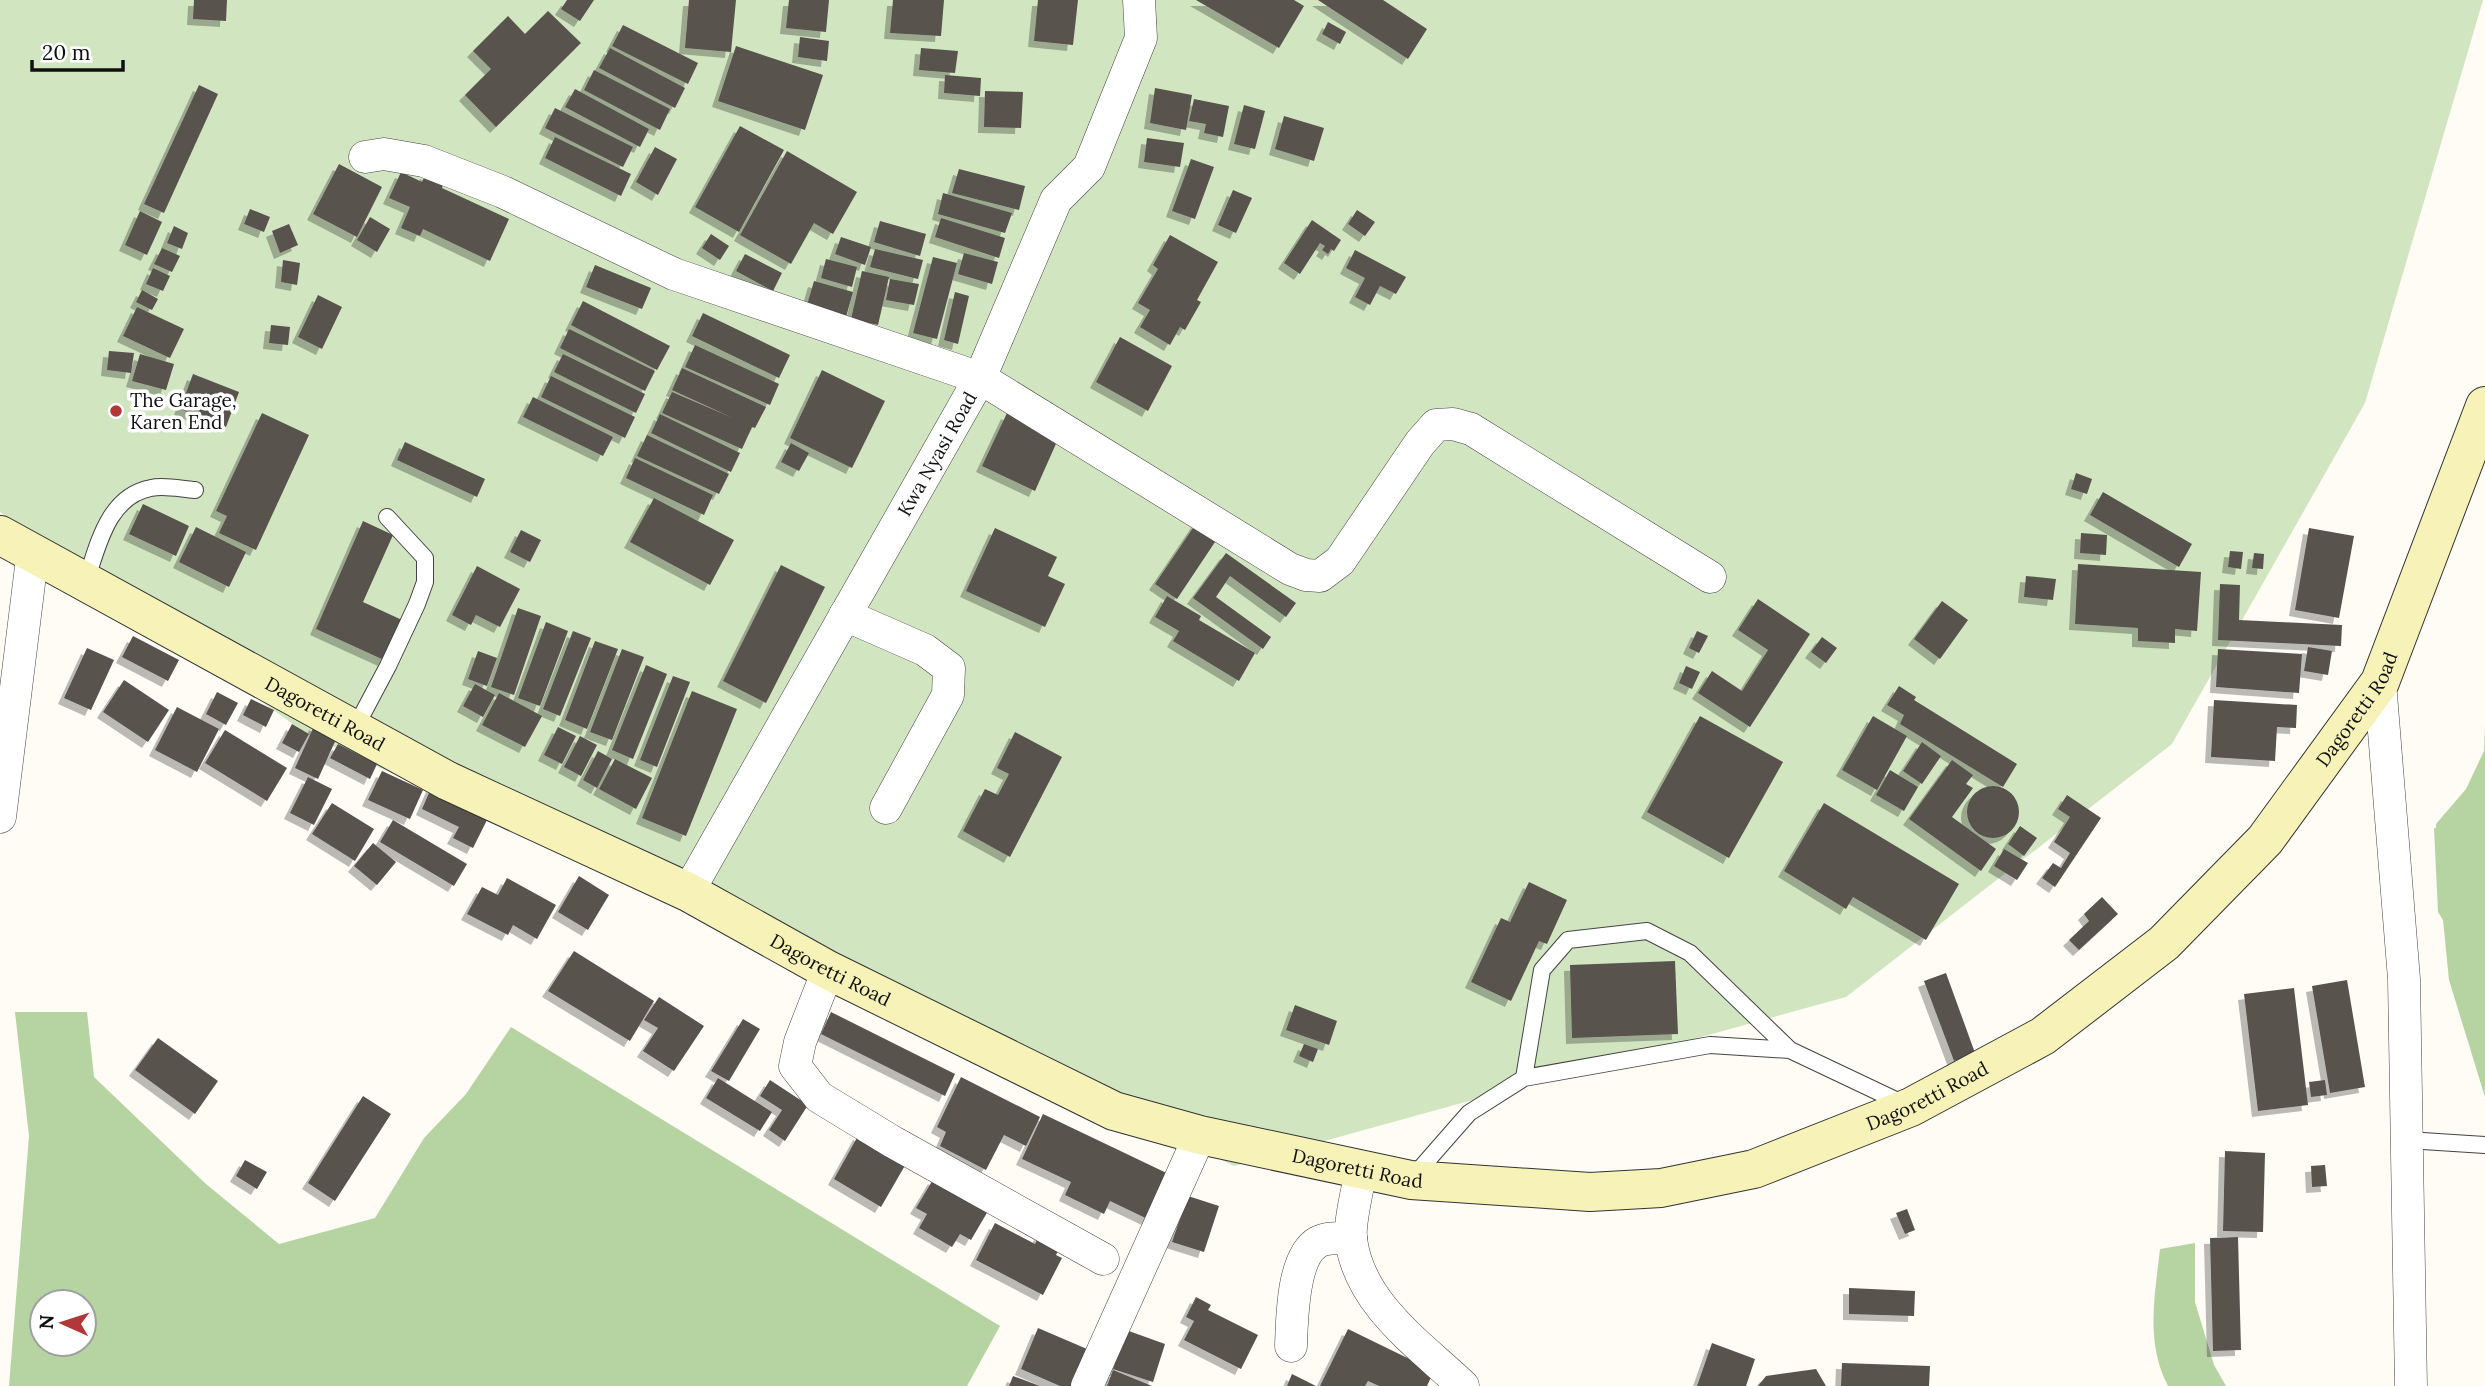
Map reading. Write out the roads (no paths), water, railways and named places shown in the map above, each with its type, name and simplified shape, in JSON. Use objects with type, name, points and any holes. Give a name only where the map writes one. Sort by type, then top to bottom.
[{"type":"main road","name":"Dagoretti Road","points":[[16,543],[448,781],[688,892],[828,970],[1114,1111],[1200,1135],[1411,1180],[1590,1192],[1661,1188],[1754,1169],[1910,1107],[2043,1036],[2164,943],[2265,840],[2380,682],[2485,406]]},
{"type":"street","name":"Kwa Nyasi Road","points":[[688,892],[980,378],[1056,200],[1089,167],[1141,38],[1139,0]]},
{"type":"street","points":[[365,157],[384,154],[424,161],[503,192],[674,274],[980,378],[1290,569],[1306,575],[1320,576],[1340,561],[1420,443],[1436,425],[1453,424],[1471,429],[1710,577]]},
{"type":"street","points":[[0,817],[16,543]]},
{"type":"street","points":[[845,615],[925,650],[949,668],[948,695],[886,808]]},
{"type":"street","points":[[2380,682],[2404,979],[2412,1386]]},
{"type":"street","points":[[828,970],[800,1041],[795,1066],[819,1097],[893,1142],[1103,1259]]},
{"type":"street","points":[[1087,1386],[1200,1135]]},
{"type":"street","points":[[1361,1170],[1351,1238],[1363,1280],[1388,1317],[1463,1386]]},
{"type":"street","points":[[1291,1346],[1292,1303],[1298,1275],[1309,1253],[1317,1242],[1331,1238],[1351,1238]]},
{"type":"lane","points":[[86,581],[100,540],[111,516],[122,502],[133,494],[153,487],[195,490]]},
{"type":"lane","points":[[354,730],[388,666],[425,582],[425,558],[387,517]]},
{"type":"lane","points":[[1524,1078],[1542,970],[1568,940],[1647,932],[1690,953],[1790,1051],[1910,1107]]},
{"type":"lane","points":[[1411,1180],[1469,1113],[1524,1078],[1710,1045],[1790,1051]]},
{"type":"lane","points":[[2407,1140],[2485,1145]]},
{"type":"place","name":"The Garage, Karen End","points":[[116,411]]}]
